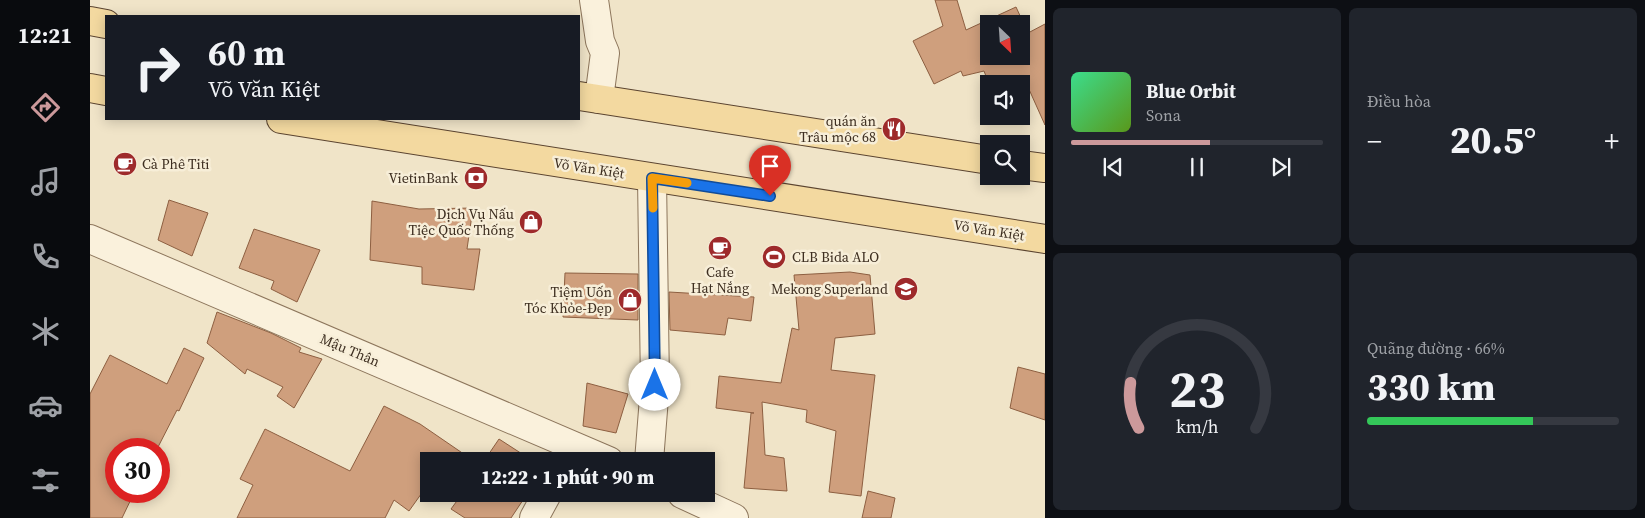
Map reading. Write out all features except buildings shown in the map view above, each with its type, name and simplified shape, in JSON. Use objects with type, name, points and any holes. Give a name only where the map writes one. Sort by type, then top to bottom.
[{"type":"main road","points":[[90,22],[105,24]]},
{"type":"main road","points":[[90,88],[105,91]]},
{"type":"main road","points":[[589,97],[980,159]]},
{"type":"main road","name":"Võ Văn Kiệt","points":[[287,120],[1045,239]]},
{"type":"main road","points":[[1030,166],[1045,168]]},
{"type":"street","points":[[589,97],[605,53],[600,41],[594,0]]},
{"type":"street","points":[[650,452],[655,385],[652,178]]},
{"type":"street","name":"Mậu Thân","points":[[90,239],[566,452]]},
{"type":"street","points":[[534,518],[543,502]]},
{"type":"street","points":[[699,502],[734,518]]},
{"type":"slow traffic","points":[[653,208],[652,178],[687,183]]},
{"type":"place","name":"quán ăn Trâu mộc 68","points":[[894,129]]},
{"type":"place","name":"Cà Phê Titi","points":[[125,164]]},
{"type":"place","name":"VietinBank","points":[[476,178]]},
{"type":"place","name":"Dịch Vụ Nấu Tiệc Quốc Thống","points":[[531,222]]},
{"type":"place","name":"Cafe Hạt Nắng","points":[[720,248]]},
{"type":"place","name":"CLB Bida ALO","points":[[774,257]]},
{"type":"place","name":"Mekong Superland","points":[[906,289]]},
{"type":"place","name":"Tiệm Uốn Tóc Khỏe-Đẹp","points":[[630,300]]},
{"type":"route","points":[[655,385],[652,178],[770,196]]}]
